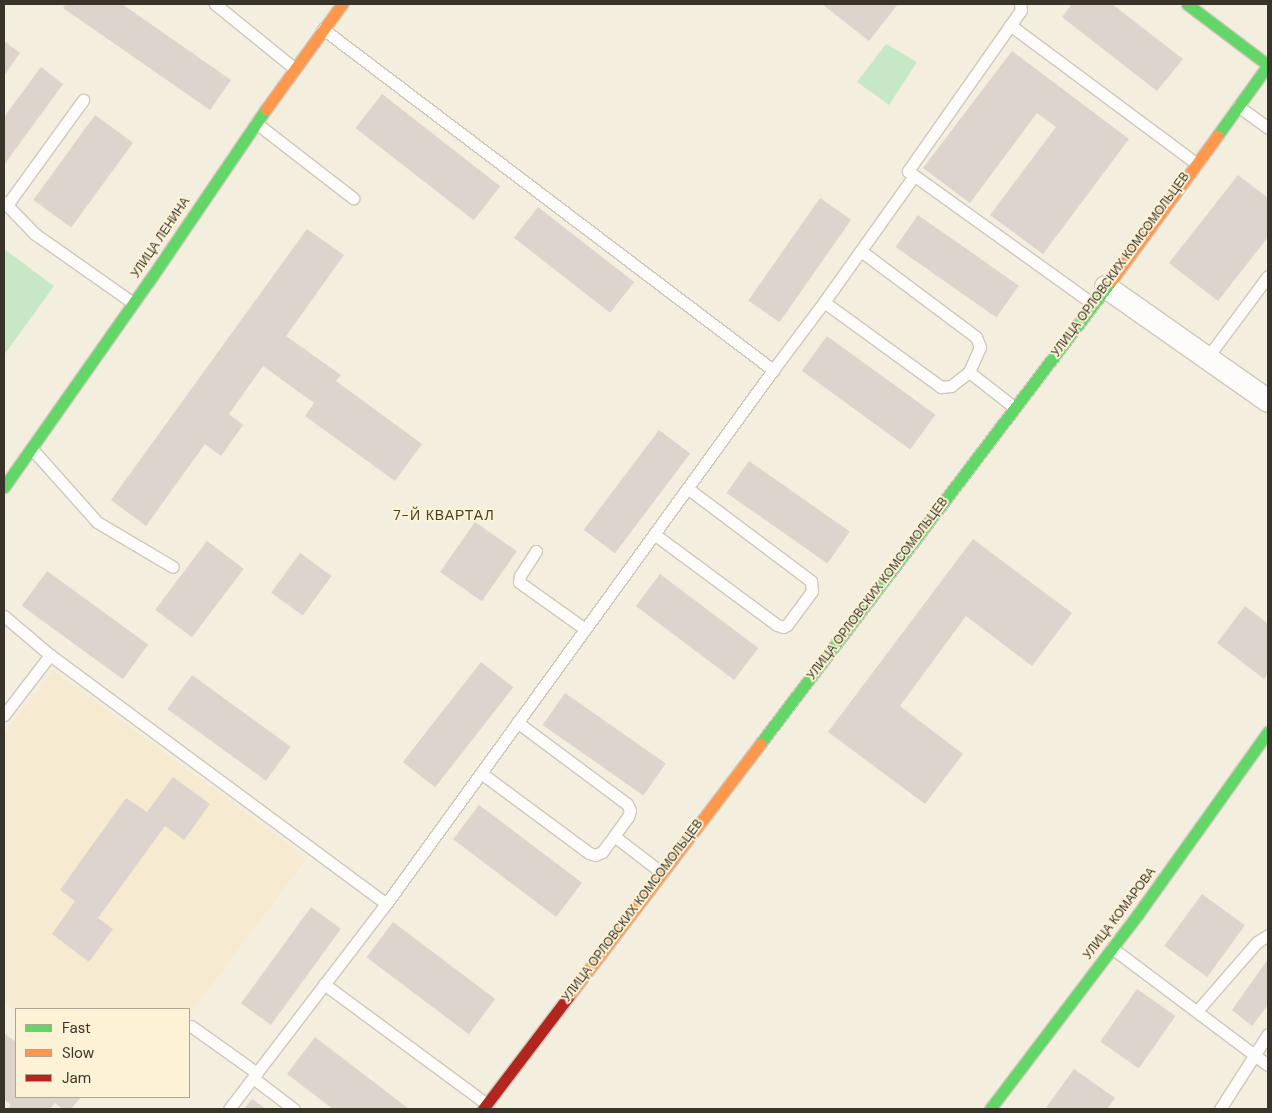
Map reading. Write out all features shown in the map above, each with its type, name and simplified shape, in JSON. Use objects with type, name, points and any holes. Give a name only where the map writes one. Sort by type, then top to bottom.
[{"type":"street","name":"УЛИЦА ЛЕНИНА","points":[[4,487],[294,68],[342,4]]},
{"type":"street","points":[[1187,4],[1268,65]]},
{"type":"street","name":"УЛИЦА ОРЛОВСКИХ КОМСОМОЛЬЦЕВ","points":[[485,1107],[1100,295],[1268,65]]},
{"type":"street","points":[[1100,295],[1207,358],[1268,401]]},
{"type":"street","name":"УЛИЦА КОМАРОВА","points":[[990,1109],[1112,948],[1268,732]]},
{"type":"lane","points":[[215,4],[294,68]]},
{"type":"lane","points":[[1020,4],[1021,10],[908,168],[914,176],[1100,295]]},
{"type":"lane","points":[[1010,25],[1196,163]]},
{"type":"lane","points":[[324,29],[773,370]]},
{"type":"lane","points":[[83,100],[5,204],[35,234],[133,303]]},
{"type":"lane","points":[[1238,106],[1268,128]]},
{"type":"lane","points":[[256,123],[353,198]]},
{"type":"lane","points":[[229,1109],[386,904],[914,176]]},
{"type":"lane","points":[[824,302],[941,387],[951,386],[969,372],[980,347],[976,337],[861,250]]},
{"type":"lane","points":[[1207,358],[1268,276]]},
{"type":"lane","points":[[969,372],[1015,408]]},
{"type":"lane","points":[[32,448],[97,522],[173,567]]},
{"type":"lane","points":[[654,534],[777,625],[783,627],[787,625],[807,598],[812,591],[811,581],[687,488]]},
{"type":"lane","points":[[536,551],[520,576],[519,582],[585,629]]},
{"type":"lane","points":[[4,616],[50,654],[386,904]]},
{"type":"lane","points":[[4,715],[50,654]]},
{"type":"lane","points":[[481,773],[589,853],[595,855],[602,852],[628,817],[630,810],[627,804],[518,722]]},
{"type":"lane","points":[[614,836],[662,873]]},
{"type":"lane","points":[[1197,1011],[1257,942],[1268,935]]},
{"type":"lane","points":[[1112,948],[1268,1065]]},
{"type":"lane","points":[[324,984],[485,1107]]},
{"type":"lane","points":[[191,1026],[294,1109]]},
{"type":"lane","points":[[1220,1109],[1268,1034]]},
{"type":"shaded area","points":[[53,670],[307,858],[190,1014],[190,1008],[15,1008],[15,1011],[4,1002],[4,734]]},
{"type":"green space","points":[[886,44],[917,62],[889,105],[857,82]]},
{"type":"green space","points":[[4,249],[54,286],[4,355]]},
{"type":"building","points":[[66,4],[122,4],[231,80],[210,110],[63,8]]},
{"type":"building","points":[[822,4],[898,4],[869,41]]},
{"type":"building","points":[[1072,4],[1112,4],[1183,59],[1157,91],[1062,17]]},
{"type":"building","points":[[4,41],[20,53],[4,76]]},
{"type":"building","points":[[1012,51],[1129,139],[1043,254],[990,215],[1056,127],[1037,113],[970,203],[923,168]]},
{"type":"building","points":[[41,67],[63,84],[4,165],[4,117]]},
{"type":"building","points":[[382,94],[500,186],[474,220],[356,128]]},
{"type":"building","points":[[95,115],[133,143],[71,228],[33,200]]},
{"type":"building","points":[[1238,175],[1268,198],[1268,237],[1218,301],[1169,263]]},
{"type":"building","points":[[820,198],[851,220],[779,322],[748,300]]},
{"type":"building","points":[[538,207],[634,282],[610,313],[514,238]]},
{"type":"building","points":[[918,215],[1019,286],[996,317],[896,247]]},
{"type":"building","points":[[307,229],[344,255],[286,336],[341,375],[336,381],[422,444],[395,481],[305,416],[314,403],[263,366],[229,414],[243,425],[221,456],[205,444],[146,526],[111,500]]},
{"type":"building","points":[[827,336],[935,415],[910,450],[802,371]]},
{"type":"building","points":[[659,430],[690,453],[615,553],[584,530]]},
{"type":"building","points":[[749,461],[850,532],[827,563],[727,493]]},
{"type":"building","points":[[475,522],[517,551],[482,601],[440,572]]},
{"type":"building","points":[[973,539],[1072,613],[1032,666],[966,616],[900,706],[963,754],[925,804],[828,732]]},
{"type":"building","points":[[207,541],[244,569],[192,637],[155,610]]},
{"type":"building","points":[[300,553],[332,576],[303,616],[271,593]]},
{"type":"building","points":[[47,571],[148,644],[123,679],[22,606]]},
{"type":"building","points":[[660,574],[758,648],[734,680],[636,606]]},
{"type":"building","points":[[1245,606],[1267,623],[1268,621],[1268,673],[1264,679],[1217,643]]},
{"type":"building","points":[[481,662],[513,687],[435,787],[403,762]]},
{"type":"building","points":[[192,675],[291,747],[266,781],[167,709]]},
{"type":"building","points":[[565,693],[666,764],[643,795],[543,725]]},
{"type":"building","points":[[173,777],[210,804],[184,840],[165,826],[98,918],[113,929],[89,962],[52,934],[75,901],[60,890],[126,798],[147,812]]},
{"type":"building","points":[[479,805],[582,883],[556,917],[453,839]]},
{"type":"building","points":[[1202,894],[1245,925],[1207,977],[1164,946]]},
{"type":"building","points":[[311,907],[341,929],[271,1025],[241,1003]]},
{"type":"building","points":[[393,922],[495,999],[469,1034],[367,957]]},
{"type":"building","points":[[1268,959],[1268,1005],[1252,1026],[1232,1010]]},
{"type":"building","points":[[1137,989],[1176,1016],[1139,1068],[1100,1041]]},
{"type":"building","points":[[4,1033],[15,1041],[15,1098],[80,1098],[71,1109],[63,1109],[55,1103],[50,1109],[7,1109],[11,1105],[4,1099]]},
{"type":"building","points":[[315,1037],[409,1109],[333,1109],[287,1074]]},
{"type":"building","points":[[1074,1069],[1115,1098],[1107,1109],[1045,1109]]},
{"type":"building","points":[[252,1099],[266,1109],[244,1109]]},
{"type":"traffic: fast","points":[[1187,4],[1268,65],[1217,136]]},
{"type":"traffic: fast","points":[[4,487],[149,281],[266,109]]},
{"type":"traffic: fast","points":[[760,744],[1111,281]]},
{"type":"traffic: fast","points":[[990,1109],[1138,914],[1268,732]]},
{"type":"traffic: slow","points":[[266,109],[342,4]]},
{"type":"traffic: slow","points":[[1111,281],[1217,136]]},
{"type":"traffic: slow","points":[[568,997],[760,744]]},
{"type":"traffic: jam","points":[[483,1109],[568,997]]},
{"type":"district","name":"7-Й КВАРТАЛ","points":[[444,515]]}]
